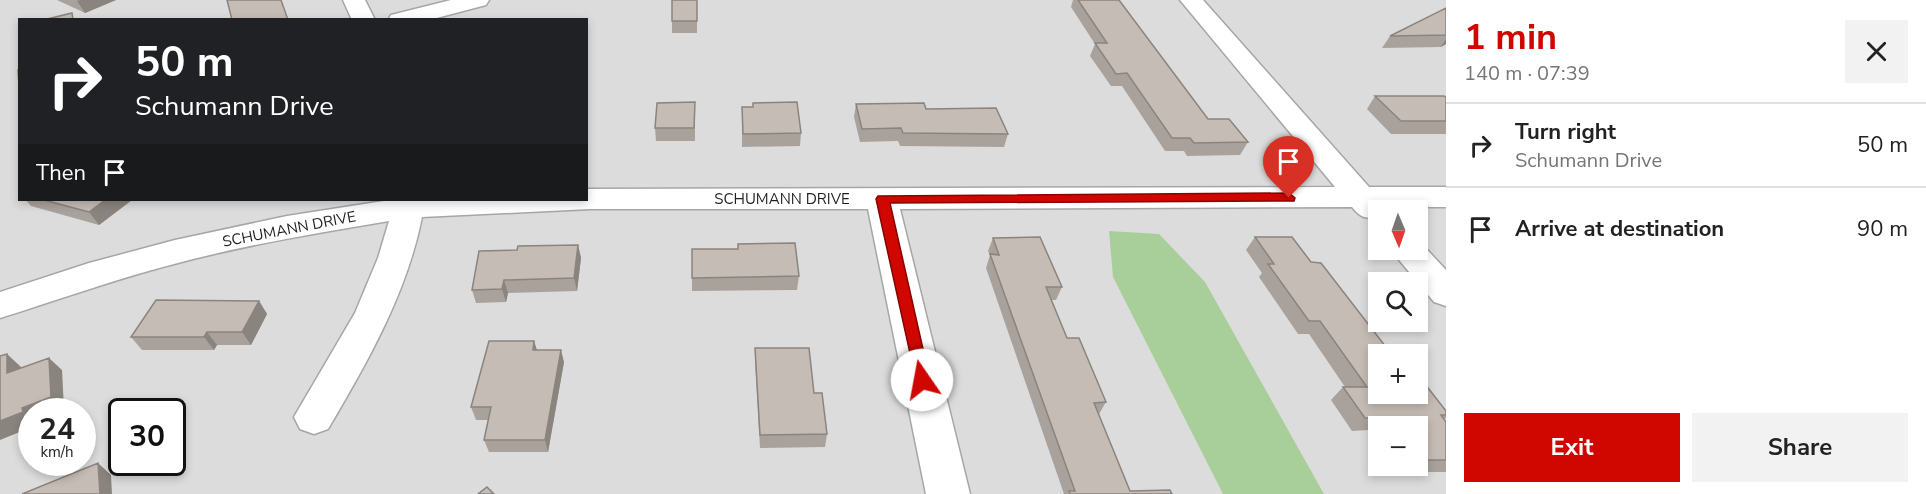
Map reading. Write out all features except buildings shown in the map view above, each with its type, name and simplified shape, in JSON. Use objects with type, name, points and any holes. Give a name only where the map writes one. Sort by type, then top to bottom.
[{"type":"street","points":[[354,0],[363,18]]},
{"type":"street","points":[[407,18],[478,0]]},
{"type":"street","points":[[1191,0],[1368,205]]},
{"type":"street","name":"SCHUMANN DRIVE","points":[[1423,200],[1446,197]]},
{"type":"street","points":[[882,199],[948,494]]},
{"type":"street","name":"SCHUMANN DRIVE","points":[[588,200],[882,199],[1368,207]]},
{"type":"street","name":"SCHUMANN DRIVE","points":[[0,305],[89,276],[175,252],[287,227],[410,203],[527,201]]},
{"type":"street","points":[[314,417],[375,311],[398,248],[410,203]]},
{"type":"street","points":[[1417,260],[1446,293]]},
{"type":"shaded area","points":[[0,0],[1446,0],[1446,494],[0,494]]},
{"type":"green space","points":[[1109,231],[1159,234],[1205,282],[1324,494],[1223,494],[1113,277]]},
{"type":"route","points":[[922,380],[882,199],[1289,198]]}]
